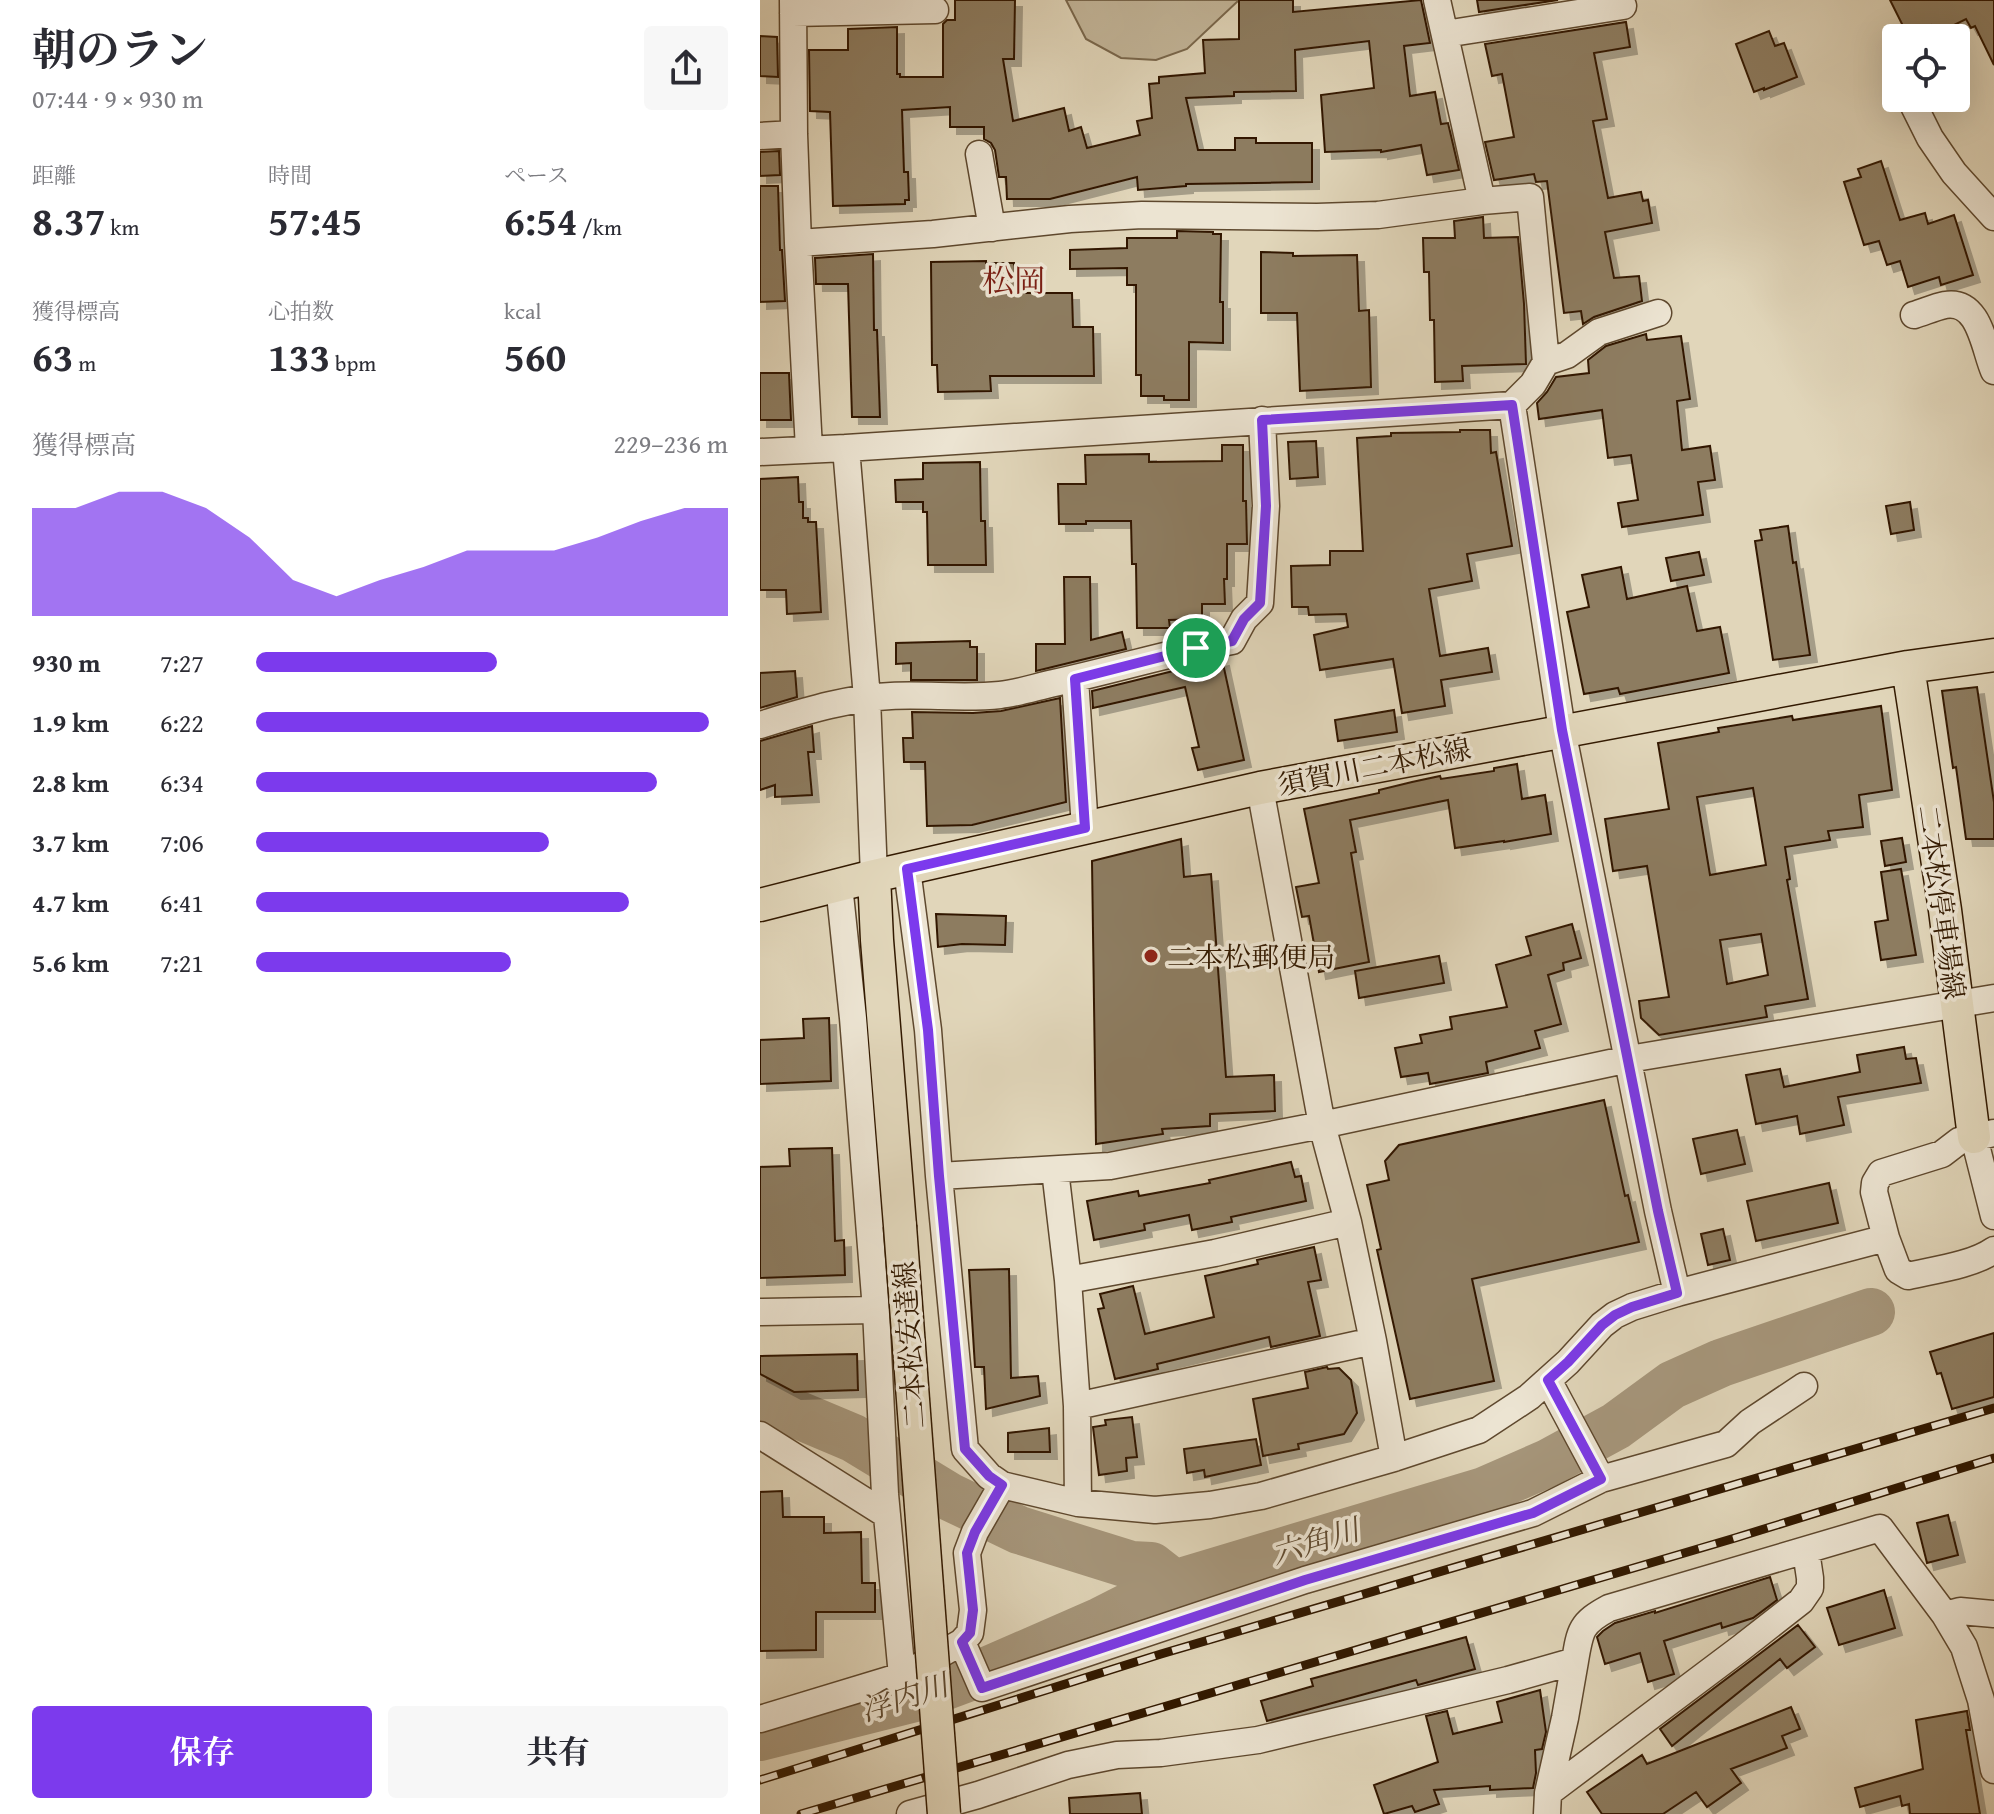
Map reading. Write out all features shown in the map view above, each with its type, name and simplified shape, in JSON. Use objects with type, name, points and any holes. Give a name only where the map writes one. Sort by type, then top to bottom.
[{"type":"main road","name":"須賀川二本松線","points":[[760,905],[1260,788],[1908,667],[1994,655]]},
{"type":"main road","name":"二本松停車場線","points":[[1908,667],[1957,1005],[1984,1135]]},
{"type":"main road","name":"二本松安達線","points":[[874,876],[944,1814]]},
{"type":"street","points":[[1437,0],[1482,201]]},
{"type":"street","points":[[809,449],[794,134],[793,6],[935,10]]},
{"type":"street","points":[[1445,34],[1623,6]]},
{"type":"street","points":[[1917,112],[1954,173],[1989,202]]},
{"type":"street","points":[[760,136],[794,134]]},
{"type":"street","points":[[979,154],[992,228]]},
{"type":"street","points":[[760,452],[1512,405],[1533,384],[1546,362],[1530,197],[1378,215],[1142,215],[798,243]]},
{"type":"street","points":[[1914,315],[1947,305],[1962,306],[1973,316],[1994,371]]},
{"type":"street","points":[[1546,362],[1567,355],[1599,332],[1658,313]]},
{"type":"street","points":[[1512,405],[1562,730],[1677,1293]]},
{"type":"street","points":[[760,725],[832,704],[867,698],[1003,695],[1232,641],[1244,619],[1260,603],[1266,506],[1262,420]]},
{"type":"street","points":[[846,448],[867,698],[874,876]]},
{"type":"street","points":[[1075,679],[1085,828]]},
{"type":"street","points":[[1260,788],[1322,1125],[1348,1222],[1394,1458]]},
{"type":"street","points":[[907,869],[928,1030],[965,1449],[1000,1489],[1078,1503],[1155,1510],[1261,1496],[1479,1430],[1553,1390],[1568,1362],[1602,1325],[1632,1307],[1886,1238]]},
{"type":"street","points":[[839,885],[853,1018],[876,1310],[886,1504],[902,1676]]},
{"type":"street","points":[[939,1176],[1110,1166],[1322,1125],[1629,1059],[1994,998]]},
{"type":"street","points":[[1994,1216],[1984,1135],[1959,1141],[1942,1154],[1881,1173],[1875,1183],[1874,1192],[1886,1238],[1898,1270],[1908,1276],[1974,1260],[1994,1250]]},
{"type":"street","points":[[1055,1170],[1068,1280],[1077,1406],[1078,1503]]},
{"type":"street","points":[[1068,1280],[1215,1253],[1348,1222]]},
{"type":"street","points":[[760,1312],[876,1310]]},
{"type":"street","points":[[1077,1406],[1373,1341]]},
{"type":"street","points":[[1000,1489],[975,1532],[967,1553],[973,1610],[966,1650],[982,1688],[1305,1580],[1533,1513],[1598,1473],[1726,1444],[1750,1422],[1804,1386]]},
{"type":"street","points":[[1553,1390],[1598,1473]]},
{"type":"street","points":[[760,1435],[886,1504]]},
{"type":"street","points":[[1547,1803],[1579,1636],[1590,1619],[1609,1608],[1880,1528],[1945,1615],[1964,1647],[1981,1700],[1994,1770]]},
{"type":"street","points":[[1547,1803],[1801,1601],[1810,1588],[1806,1551]]},
{"type":"street","points":[[1945,1615],[1960,1611],[1994,1614]]},
{"type":"street","points":[[760,1719],[902,1676],[966,1650]]},
{"type":"street","points":[[911,1814],[979,1804],[1068,1765],[1117,1755],[1161,1753],[1258,1740],[1575,1661]]},
{"type":"shaded area","points":[[1066,0],[1239,0],[1187,49],[1156,60],[1121,58],[1086,39]]},
{"type":"building","points":[[955,0],[1015,0],[1014,59],[1003,59],[1013,121],[1064,108],[1069,131],[1081,127],[1087,148],[1140,135],[1137,121],[1152,118],[1149,84],[1159,83],[1159,77],[1205,73],[1203,40],[1239,39],[1239,0],[1293,0],[1293,12],[1421,0],[1430,43],[1404,46],[1410,96],[1435,92],[1441,124],[1448,123],[1459,170],[1427,175],[1421,145],[1381,152],[1325,152],[1321,95],[1374,88],[1369,41],[1295,50],[1296,91],[1234,92],[1234,96],[1186,98],[1198,150],[1235,150],[1235,138],[1256,138],[1256,143],[1312,143],[1312,182],[1186,184],[1138,190],[1137,177],[1050,199],[1007,199],[1006,177],[999,177],[995,150],[984,139],[984,127],[950,127],[950,107],[902,110],[904,172],[908,172],[909,200],[905,200],[905,204],[833,206],[830,112],[810,111],[809,50],[848,50],[848,29],[897,27],[897,74],[900,77],[943,77],[943,24],[947,20],[955,20]]},
{"type":"building","points":[[1477,0],[1558,0],[1479,12]]},
{"type":"building","points":[[1890,0],[1994,0],[1994,65],[1975,26],[1971,28],[1966,19],[1956,24],[1902,24]]},
{"type":"building","points":[[1626,22],[1630,47],[1594,53],[1607,119],[1593,121],[1608,198],[1641,192],[1643,201],[1648,200],[1652,223],[1605,232],[1614,278],[1639,276],[1642,301],[1594,317],[1583,324],[1581,311],[1564,313],[1547,181],[1536,182],[1534,174],[1494,180],[1485,142],[1514,137],[1502,74],[1492,76],[1485,44]]},
{"type":"building","points":[[1769,31],[1775,46],[1784,43],[1797,77],[1754,92],[1736,44]]},
{"type":"building","points":[[760,36],[777,37],[778,77],[760,76]]},
{"type":"building","points":[[779,151],[780,175],[760,176],[760,152]]},
{"type":"building","points":[[1881,161],[1900,220],[1925,213],[1928,224],[1954,215],[1973,275],[1941,285],[1939,277],[1908,287],[1900,261],[1887,265],[1879,241],[1864,245],[1844,182],[1861,177],[1858,169]]},
{"type":"building","points":[[760,186],[778,186],[785,301],[760,302]]},
{"type":"building","points":[[1483,217],[1484,238],[1518,237],[1526,364],[1462,366],[1463,381],[1435,382],[1434,320],[1430,320],[1429,272],[1424,272],[1423,238],[1455,238],[1454,221]]},
{"type":"building","points":[[1177,231],[1221,234],[1223,343],[1189,342],[1189,400],[1164,400],[1164,396],[1141,396],[1141,375],[1136,375],[1136,285],[1127,285],[1127,268],[1070,269],[1070,250],[1127,248],[1127,238],[1177,238]]},
{"type":"building","points":[[1261,252],[1293,253],[1293,256],[1357,255],[1359,311],[1369,310],[1371,387],[1300,391],[1297,313],[1261,313]]},
{"type":"building","points":[[873,254],[880,417],[852,417],[848,284],[816,284],[815,258]]},
{"type":"building","points":[[931,262],[1014,263],[1015,293],[1072,293],[1073,327],[1093,327],[1094,376],[990,376],[991,391],[938,392],[937,365],[932,365]]},
{"type":"building","points":[[1646,334],[1647,340],[1681,336],[1690,399],[1677,401],[1682,450],[1710,446],[1715,480],[1698,482],[1703,515],[1622,527],[1618,503],[1638,500],[1631,455],[1608,458],[1602,410],[1539,419],[1537,403],[1556,377],[1589,373],[1588,360],[1606,346]]},
{"type":"building","points":[[760,373],[789,373],[791,420],[760,420]]},
{"type":"building","points":[[1490,430],[1491,453],[1496,452],[1512,546],[1467,554],[1472,581],[1429,589],[1440,656],[1488,648],[1492,672],[1441,680],[1445,706],[1402,713],[1393,659],[1320,670],[1314,635],[1348,627],[1346,614],[1309,615],[1308,607],[1292,607],[1291,566],[1330,565],[1330,551],[1363,551],[1357,438]]},
{"type":"building","points":[[1316,441],[1318,477],[1290,479],[1288,442]]},
{"type":"building","points":[[1222,445],[1243,445],[1247,544],[1227,544],[1225,604],[1202,604],[1202,619],[1169,620],[1170,628],[1137,628],[1136,564],[1132,564],[1131,521],[1059,524],[1058,484],[1086,484],[1085,455],[1149,454],[1149,462],[1222,461]]},
{"type":"building","points":[[980,462],[981,521],[985,521],[986,565],[928,565],[927,512],[923,512],[923,502],[896,502],[895,480],[923,479],[923,463]]},
{"type":"building","points":[[798,477],[803,518],[816,522],[821,612],[787,614],[786,590],[760,590],[760,479]]},
{"type":"building","points":[[1910,502],[1914,530],[1891,534],[1886,506]]},
{"type":"building","points":[[1788,526],[1810,655],[1773,660],[1755,541],[1762,540],[1760,530]]},
{"type":"building","points":[[1699,552],[1704,575],[1671,581],[1666,558]]},
{"type":"building","points":[[1621,567],[1627,599],[1687,586],[1697,631],[1720,627],[1729,673],[1620,694],[1618,688],[1584,694],[1567,612],[1589,607],[1582,575]]},
{"type":"building","points":[[1064,577],[1090,577],[1091,640],[1122,632],[1126,649],[1036,671],[1036,644],[1065,644]]},
{"type":"building","points":[[970,641],[970,647],[977,647],[977,680],[911,680],[911,663],[896,664],[896,643]]},
{"type":"building","points":[[1222,659],[1244,760],[1198,770],[1192,748],[1199,747],[1185,687],[1093,708],[1092,691]]},
{"type":"building","points":[[795,671],[797,697],[760,708],[760,673]]},
{"type":"building","points":[[1977,687],[1994,802],[1994,839],[1966,839],[1942,691]]},
{"type":"building","points":[[1060,698],[1066,802],[972,825],[927,826],[925,762],[904,762],[903,738],[913,738],[912,712],[1001,711]]},
{"type":"building","points":[[1881,706],[1892,790],[1859,795],[1863,827],[1828,831],[1830,840],[1785,847],[1790,879],[1787,880],[1808,999],[1765,1006],[1767,1017],[1659,1035],[1641,1018],[1639,1001],[1669,997],[1647,866],[1613,871],[1605,819],[1669,809],[1658,743],[1719,732],[1718,728],[1792,716],[1793,720]],"holes":[[[1753,788],[1766,865],[1710,875],[1697,797]],[[1761,934],[1768,975],[1727,984],[1720,940]]]},
{"type":"building","points":[[1394,710],[1397,732],[1338,741],[1335,720]]},
{"type":"building","points":[[812,726],[814,752],[808,752],[812,795],[775,797],[775,785],[760,790],[760,741]]},
{"type":"building","points":[[1517,764],[1522,799],[1545,795],[1551,834],[1455,848],[1448,800],[1350,820],[1356,852],[1351,853],[1369,962],[1319,972],[1309,916],[1302,917],[1296,887],[1319,883],[1304,809],[1440,776],[1441,779],[1494,771],[1494,768]]},
{"type":"building","points":[[1902,838],[1906,862],[1885,866],[1881,841]]},
{"type":"building","points":[[1181,839],[1184,877],[1211,874],[1226,1077],[1274,1075],[1275,1111],[1210,1114],[1210,1126],[1162,1129],[1163,1134],[1096,1144],[1092,861]]},
{"type":"building","points":[[1901,869],[1916,955],[1881,960],[1875,922],[1888,920],[1881,872]]},
{"type":"building","points":[[936,914],[1006,916],[1005,945],[938,947]]},
{"type":"building","points":[[1572,924],[1581,958],[1563,963],[1564,970],[1548,975],[1561,1024],[1535,1031],[1540,1048],[1486,1062],[1488,1073],[1430,1084],[1428,1073],[1401,1077],[1395,1048],[1422,1043],[1420,1035],[1452,1029],[1450,1017],[1507,1007],[1496,965],[1531,955],[1526,937]]},
{"type":"building","points":[[1439,956],[1444,983],[1359,998],[1355,971]]},
{"type":"building","points":[[829,1018],[831,1081],[760,1084],[760,1040],[804,1038],[803,1019]]},
{"type":"building","points":[[1904,1047],[1906,1059],[1916,1058],[1921,1083],[1838,1097],[1844,1125],[1800,1134],[1797,1116],[1756,1124],[1746,1075],[1780,1069],[1784,1087],[1860,1072],[1857,1055]]},
{"type":"building","points":[[1604,1100],[1625,1196],[1628,1195],[1639,1242],[1472,1279],[1494,1381],[1410,1399],[1377,1250],[1381,1249],[1367,1185],[1389,1180],[1385,1161],[1399,1145]]},
{"type":"building","points":[[1737,1130],[1745,1164],[1701,1174],[1693,1139]]},
{"type":"building","points":[[832,1148],[835,1241],[844,1240],[845,1275],[760,1278],[760,1167],[790,1166],[789,1149]]},
{"type":"building","points":[[1291,1162],[1295,1177],[1301,1176],[1306,1201],[1231,1217],[1232,1222],[1192,1230],[1189,1215],[1144,1224],[1145,1230],[1094,1240],[1087,1201],[1138,1191],[1139,1196],[1210,1183],[1209,1180]]},
{"type":"building","points":[[1829,1183],[1838,1223],[1756,1241],[1747,1201]]},
{"type":"building","points":[[1723,1229],[1730,1260],[1708,1265],[1701,1234]]},
{"type":"building","points":[[1314,1247],[1321,1280],[1308,1282],[1320,1336],[1271,1347],[1269,1337],[1157,1364],[1158,1369],[1115,1379],[1098,1309],[1104,1308],[1100,1294],[1133,1286],[1145,1334],[1214,1317],[1205,1276]]},
{"type":"building","points":[[1009,1269],[1011,1378],[1038,1376],[1040,1396],[986,1409],[984,1367],[975,1367],[969,1270]]},
{"type":"building","points":[[1994,1333],[1994,1397],[1952,1409],[1941,1373],[1937,1374],[1930,1352]]},
{"type":"building","points":[[857,1354],[858,1390],[794,1392],[760,1374],[760,1356]]},
{"type":"building","points":[[1339,1368],[1351,1380],[1357,1413],[1344,1434],[1298,1444],[1299,1449],[1263,1456],[1253,1399],[1308,1388],[1305,1372]]},
{"type":"building","points":[[1132,1417],[1137,1457],[1126,1458],[1127,1471],[1099,1475],[1093,1427],[1106,1425],[1105,1420]]},
{"type":"building","points":[[1049,1428],[1050,1452],[1008,1452],[1008,1433]]},
{"type":"building","points":[[1256,1439],[1261,1465],[1205,1477],[1204,1470],[1187,1473],[1184,1449]]},
{"type":"building","points":[[782,1491],[783,1517],[824,1517],[824,1533],[861,1532],[862,1583],[875,1583],[875,1612],[816,1612],[816,1650],[760,1651],[760,1492]]},
{"type":"building","points":[[1948,1515],[1958,1555],[1927,1563],[1917,1523]]},
{"type":"building","points":[[1770,1577],[1777,1600],[1753,1618],[1722,1628],[1721,1623],[1664,1641],[1674,1674],[1648,1682],[1640,1653],[1605,1664],[1597,1637],[1615,1623]]},
{"type":"building","points":[[1884,1590],[1895,1628],[1839,1645],[1827,1608]]},
{"type":"building","points":[[1798,1625],[1815,1647],[1787,1668],[1780,1659],[1672,1746],[1660,1729]]},
{"type":"building","points":[[1466,1637],[1475,1669],[1418,1685],[1416,1680],[1267,1721],[1261,1701],[1313,1686],[1311,1679]]},
{"type":"building","points":[[1540,1690],[1546,1732],[1542,1749],[1535,1750],[1533,1788],[1490,1790],[1490,1786],[1434,1790],[1439,1804],[1415,1812],[1412,1806],[1384,1814],[1374,1785],[1438,1762],[1426,1716],[1447,1711],[1453,1734],[1502,1722],[1497,1702]]},
{"type":"building","points":[[1791,1707],[1800,1729],[1782,1736],[1787,1748],[1731,1769],[1741,1783],[1707,1807],[1696,1792],[1663,1814],[1602,1814],[1587,1792],[1642,1755],[1647,1764]]},
{"type":"building","points":[[1967,1711],[1970,1730],[1966,1730],[1980,1814],[1910,1814],[1909,1804],[1902,1806],[1900,1796],[1860,1807],[1855,1788],[1923,1769],[1916,1720]]},
{"type":"building","points":[[1140,1793],[1142,1814],[1070,1814],[1069,1798]]},
{"type":"waterway","name":"六角川","points":[[760,1737],[911,1699],[991,1669],[1101,1621],[1174,1584],[1484,1491],[1548,1463],[1616,1426],[1672,1385],[1721,1363],[1871,1312]]},
{"type":"waterway","name":"六角川","points":[[760,1399],[853,1438],[950,1497],[1019,1530],[1131,1565],[1151,1566],[1174,1584]]},
{"type":"railway","points":[[760,1780],[1161,1654],[1994,1408]]},
{"type":"railway","points":[[801,1814],[1735,1538],[1994,1458]]},
{"type":"place","name":"二本松郵便局","points":[[1151,956]]},
{"type":"district","name":"松岡","points":[[1014,280]]},
{"type":"route","points":[[1512,405],[1562,730],[1677,1293],[1615,1315],[1548,1380],[1601,1479],[1533,1513],[1305,1580],[982,1688],[962,1642],[970,1633],[973,1610],[967,1553],[975,1532],[1002,1485],[989,1476],[965,1449],[928,1030],[907,869],[1085,828],[1075,679],[1196,648],[1232,641],[1244,619],[1260,603],[1266,506],[1262,420],[1512,405]]},
{"type":"water label","name":"浮内川","points":[[904,1697]]}]
